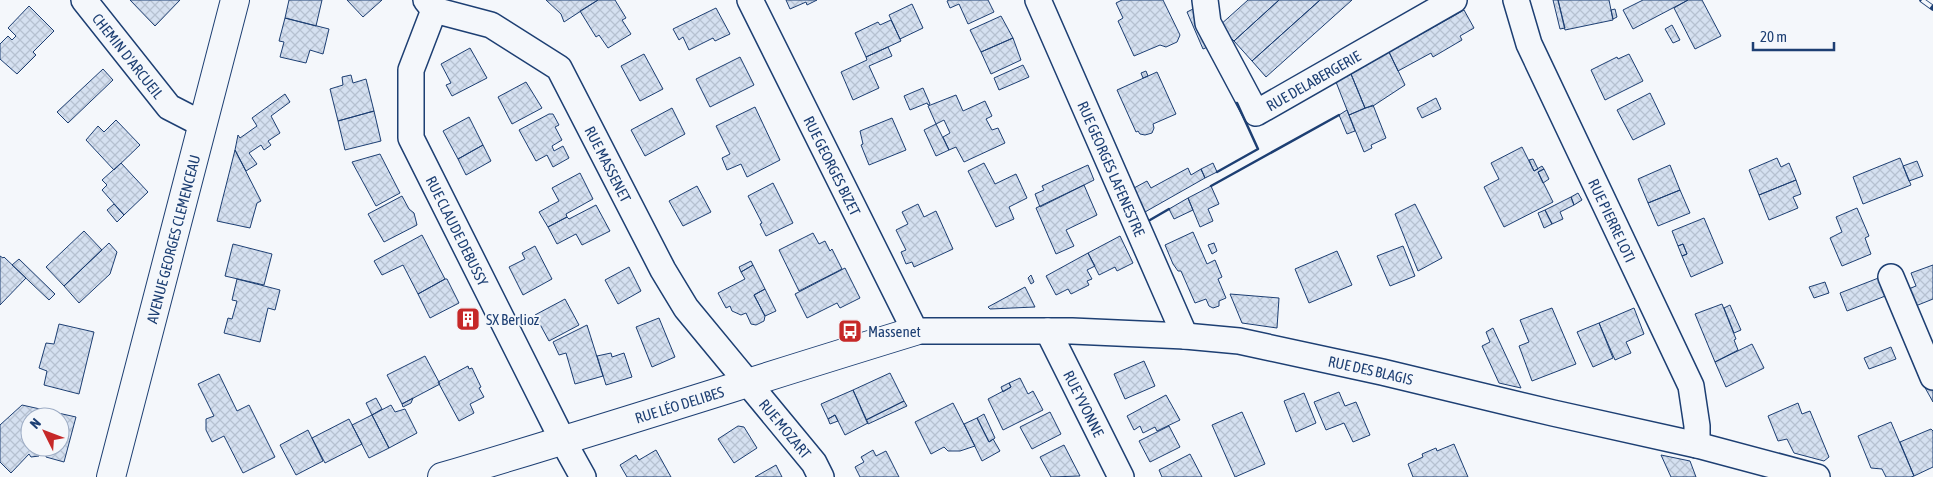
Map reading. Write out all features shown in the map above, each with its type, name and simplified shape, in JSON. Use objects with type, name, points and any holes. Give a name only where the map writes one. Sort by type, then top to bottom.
[{"type":"street","name":"CHEMIN D'ARCUEIL","points":[[84,0],[169,107],[202,124]]},
{"type":"street","name":"AVENUE GEORGES CLEMENCEAU","points":[[112,477],[235,0]]},
{"type":"street","name":"RUE GEORGES BIZET","points":[[750,0],[915,331]]},
{"type":"street","name":"RUE GEORGES LAFENESTRE","points":[[1038,0],[1185,336]]},
{"type":"street","name":"RUE DELABERGERIE","points":[[1205,0],[1208,23],[1256,113],[1454,0]]},
{"type":"street","name":"RUE PIERRE LOTI","points":[[1516,0],[1529,44],[1691,386],[1697,426],[1697,444]]},
{"type":"street","name":"RUE MASSENET","points":[[430,5],[491,25],[559,68],[663,270],[686,308],[748,382]]},
{"type":"street","name":"RUE CLAUDE DEBUSSY","points":[[430,5],[411,70],[411,138],[582,477]]},
{"type":"street","points":[[1891,277],[1933,377]]},
{"type":"street","name":"RUE DES BLAGIS","points":[[915,331],[1048,331],[1239,340],[1382,372],[1553,414],[1697,444],[1817,477]]},
{"type":"street","name":"RUE LÉO DELIBES","points":[[442,477],[563,442],[748,382],[915,331]]},
{"type":"street","name":"RUE YVONNE","points":[[1048,331],[1121,477]]},
{"type":"street","name":"RUE MOZART","points":[[748,382],[814,463],[821,477]]},
{"type":"building","points":[[130,0],[180,0],[155,26]]},
{"type":"building","points":[[289,0],[322,0],[316,26],[285,18]]},
{"type":"building","points":[[347,0],[382,0],[363,17]]},
{"type":"building","points":[[546,0],[598,0],[564,22],[561,14]]},
{"type":"building","points":[[598,0],[615,0],[626,18],[622,20],[631,34],[608,48],[599,35],[596,37],[580,11]]},
{"type":"building","points":[[786,0],[817,0],[807,5],[806,2],[790,9]]},
{"type":"building","points":[[988,0],[994,12],[968,24],[959,4],[950,8],[947,1]]},
{"type":"building","points":[[1122,0],[1163,0],[1180,35],[1177,42],[1166,47],[1160,45],[1134,56],[1118,21],[1123,18],[1116,3]]},
{"type":"building","points":[[1248,0],[1279,0],[1234,41],[1219,26]]},
{"type":"building","points":[[1279,0],[1320,0],[1252,61],[1234,41]]},
{"type":"building","points":[[1320,0],[1352,0],[1266,77],[1252,61]]},
{"type":"building","points":[[1553,0],[1558,0],[1565,28],[1560,29]]},
{"type":"building","points":[[1558,0],[1609,0],[1613,20],[1565,30]]},
{"type":"building","points":[[1643,0],[1688,0],[1633,29],[1623,10]]},
{"type":"building","points":[[1688,0],[1702,0],[1721,36],[1695,49],[1674,8]]},
{"type":"building","points":[[912,4],[923,28],[900,39],[889,15]]},
{"type":"building","points":[[29,6],[54,31],[33,52],[36,55],[17,74],[0,59],[0,44],[8,36],[12,40],[16,36],[8,28]]},
{"type":"building","points":[[716,8],[730,34],[715,41],[713,38],[689,50],[683,37],[679,40],[673,29]]},
{"type":"building","points":[[1193,9],[1210,46],[1203,49],[1187,12]]},
{"type":"building","points":[[1615,9],[1617,17],[1613,19],[1611,10]]},
{"type":"building","points":[[1464,10],[1474,28],[1460,36],[1462,40],[1433,57],[1431,53],[1398,71],[1389,52]]},
{"type":"building","points":[[1001,16],[1013,38],[981,52],[970,30]]},
{"type":"building","points":[[285,18],[329,29],[323,54],[310,50],[306,63],[280,57],[284,42],[279,41]]},
{"type":"building","points":[[891,20],[901,41],[866,57],[855,33],[878,22],[880,25]]},
{"type":"building","points":[[1672,25],[1680,40],[1673,43],[1665,29]]},
{"type":"building","points":[[1013,38],[1021,60],[991,74],[981,52]]},
{"type":"building","points":[[888,47],[892,56],[869,66],[879,88],[853,100],[841,72],[867,60],[866,57]]},
{"type":"building","points":[[470,48],[487,78],[452,96],[446,85],[451,83],[441,64]]},
{"type":"building","points":[[1389,52],[1405,85],[1373,106],[1365,108],[1351,74]]},
{"type":"building","points":[[644,54],[663,89],[640,101],[621,66]]},
{"type":"building","points":[[1629,54],[1643,81],[1605,100],[1591,70],[1617,57],[1618,59]]},
{"type":"building","points":[[740,57],[754,85],[710,107],[696,79]]},
{"type":"building","points":[[1023,65],[1029,77],[999,90],[994,78]]},
{"type":"building","points":[[103,69],[113,80],[68,123],[57,112]]},
{"type":"building","points":[[1146,71],[1148,76],[1143,78],[1141,73]]},
{"type":"building","points":[[1157,72],[1176,114],[1153,124],[1152,133],[1140,134],[1138,131],[1136,132],[1117,90]]},
{"type":"building","points":[[1351,74],[1365,108],[1349,115],[1336,82]]},
{"type":"building","points":[[351,75],[353,83],[366,79],[374,111],[338,121],[330,89],[343,85],[342,77]]},
{"type":"building","points":[[526,82],[542,108],[512,124],[498,97]]},
{"type":"building","points":[[923,88],[930,104],[928,105],[927,103],[910,110],[904,96]]},
{"type":"building","points":[[1650,93],[1665,124],[1633,140],[1617,110]]},
{"type":"building","points":[[285,94],[290,102],[271,116],[280,133],[268,141],[271,145],[264,150],[261,145],[249,153],[257,164],[246,171],[235,150],[238,135],[240,138],[257,126],[252,118]]},
{"type":"building","points":[[956,95],[963,111],[985,101],[992,116],[986,119],[992,130],[998,128],[1005,143],[964,162],[956,147],[949,150],[943,137],[950,133],[944,120],[936,124],[928,106]]},
{"type":"building","points":[[1436,98],[1441,109],[1422,118],[1417,108]]},
{"type":"building","points":[[1373,105],[1386,138],[1371,145],[1372,148],[1364,152],[1349,115]]},
{"type":"building","points":[[755,107],[780,160],[747,177],[741,164],[727,170],[722,158],[730,154],[716,126]]},
{"type":"building","points":[[672,108],[685,134],[645,156],[631,130]]},
{"type":"building","points":[[1347,110],[1355,131],[1347,134],[1339,115]]},
{"type":"building","points":[[374,111],[381,141],[345,150],[338,121]]},
{"type":"building","points":[[549,114],[553,114],[559,125],[555,127],[562,140],[552,146],[554,151],[563,146],[569,158],[553,167],[547,155],[536,161],[519,130]]},
{"type":"building","points":[[469,117],[483,145],[458,159],[443,131]]},
{"type":"building","points":[[892,118],[906,150],[869,165],[861,145],[863,144],[860,131]]},
{"type":"building","points":[[116,120],[140,145],[114,170],[86,140],[98,126],[104,132]]},
{"type":"building","points":[[936,124],[949,150],[936,156],[924,130]]},
{"type":"building","points":[[483,145],[491,161],[466,175],[458,159]]},
{"type":"building","points":[[1522,147],[1534,171],[1542,166],[1544,169],[1538,172],[1553,202],[1504,227],[1484,187],[1499,179],[1491,163]]},
{"type":"building","points":[[235,150],[261,201],[257,203],[250,228],[217,221]]},
{"type":"building","points":[[380,154],[400,193],[376,206],[352,162]]},
{"type":"building","points":[[1777,158],[1781,167],[1789,163],[1796,180],[1759,195],[1749,170]]},
{"type":"building","points":[[1900,158],[1911,185],[1863,204],[1853,177]]},
{"type":"building","points":[[1533,159],[1538,169],[1534,171],[1529,160]]},
{"type":"building","points":[[1917,161],[1923,176],[1909,181],[1903,166]]},
{"type":"building","points":[[121,163],[148,192],[124,215],[102,190],[107,185],[102,180]]},
{"type":"building","points":[[984,163],[995,184],[1016,174],[1027,198],[1009,207],[1014,219],[996,227],[968,171]]},
{"type":"building","points":[[1213,163],[1217,172],[1205,178],[1201,169]]},
{"type":"building","points":[[1088,165],[1094,180],[1040,207],[1035,194],[1044,190],[1042,186]]},
{"type":"building","points":[[1670,165],[1680,190],[1648,203],[1638,179]]},
{"type":"building","points":[[1188,168],[1191,175],[1201,169],[1205,178],[1145,212],[1134,188],[1147,181],[1151,188]]},
{"type":"building","points":[[1544,169],[1549,179],[1543,183],[1538,172]]},
{"type":"building","points":[[580,173],[593,199],[566,214],[567,217],[548,227],[539,212],[559,201],[552,188]]},
{"type":"building","points":[[1796,180],[1801,194],[1793,197],[1798,208],[1769,220],[1759,195]]},
{"type":"building","points":[[773,183],[793,223],[766,236],[760,224],[762,223],[748,196]]},
{"type":"building","points":[[1084,185],[1097,215],[1066,230],[1074,246],[1056,254],[1036,208]]},
{"type":"building","points":[[697,186],[711,212],[683,226],[669,201]]},
{"type":"building","points":[[1211,186],[1219,204],[1208,209],[1213,221],[1200,227],[1188,198]]},
{"type":"building","points":[[1680,190],[1690,213],[1658,226],[1648,203]]},
{"type":"building","points":[[1578,193],[1582,200],[1574,205],[1571,197]]},
{"type":"building","points":[[402,196],[409,209],[414,213],[417,225],[384,242],[368,214]]},
{"type":"building","points":[[1571,197],[1574,205],[1560,212],[1563,219],[1552,224],[1545,210]]},
{"type":"building","points":[[1188,198],[1193,210],[1174,219],[1169,209]]},
{"type":"building","points":[[114,204],[124,215],[117,222],[107,210]]},
{"type":"building","points":[[918,204],[924,217],[936,211],[953,249],[914,267],[912,262],[906,264],[901,252],[906,250],[896,230],[908,224],[902,212]]},
{"type":"building","points":[[1415,204],[1442,258],[1418,271],[1395,214]]},
{"type":"building","points":[[596,205],[610,231],[582,245],[576,234],[557,244],[548,227]]},
{"type":"building","points":[[1857,208],[1869,236],[1865,238],[1871,254],[1842,266],[1830,238],[1842,232],[1836,217]]},
{"type":"building","points":[[1545,210],[1552,224],[1544,228],[1538,213]]},
{"type":"building","points":[[1704,218],[1723,263],[1691,277],[1682,256],[1687,254],[1683,244],[1678,246],[1672,231]]},
{"type":"building","points":[[84,231],[102,250],[64,286],[46,267]]},
{"type":"building","points":[[1193,232],[1207,264],[1215,260],[1222,277],[1218,279],[1226,298],[1219,301],[1219,306],[1213,308],[1209,306],[1206,299],[1195,303],[1181,271],[1178,271],[1173,264],[1165,245]]},
{"type":"building","points":[[813,233],[819,244],[825,241],[830,251],[832,249],[842,269],[799,291],[779,250]]},
{"type":"building","points":[[422,235],[445,279],[418,294],[403,265],[382,275],[374,261]]},
{"type":"building","points":[[1120,236],[1133,263],[1117,271],[1115,267],[1099,275],[1088,253]]},
{"type":"building","points":[[109,243],[117,252],[110,274],[79,303],[64,286]]},
{"type":"building","points":[[1214,243],[1217,251],[1212,254],[1208,245]]},
{"type":"building","points":[[233,244],[272,254],[264,285],[225,276]]},
{"type":"building","points":[[1683,244],[1687,254],[1682,256],[1678,246]]},
{"type":"building","points":[[535,246],[552,279],[523,295],[509,267],[525,259],[522,253]]},
{"type":"building","points":[[1403,246],[1415,276],[1390,286],[1377,256]]},
{"type":"building","points":[[1337,251],[1352,285],[1309,303],[1295,269]]},
{"type":"building","points":[[1088,253],[1095,266],[1087,270],[1092,279],[1087,281],[1089,285],[1071,294],[1068,289],[1056,295],[1046,276]]},
{"type":"building","points":[[0,256],[4,257],[26,278],[0,305]]},
{"type":"building","points":[[19,259],[55,294],[49,300],[12,265]]},
{"type":"building","points":[[751,261],[753,265],[741,272],[739,267]]},
{"type":"building","points":[[753,265],[765,289],[754,295],[765,316],[764,321],[756,325],[751,324],[746,313],[741,315],[732,311],[730,306],[726,308],[718,293],[745,279],[741,272]]},
{"type":"building","points":[[1933,265],[1933,299],[1913,307],[1906,290],[1916,286],[1911,273]]},
{"type":"building","points":[[629,267],[641,291],[618,304],[605,280]]},
{"type":"building","points":[[845,268],[860,298],[840,308],[837,303],[807,318],[795,294]]},
{"type":"building","points":[[1031,275],[1034,282],[1031,284],[1028,278]]},
{"type":"building","points":[[1881,277],[1893,293],[1847,311],[1840,293]]},
{"type":"building","points":[[237,279],[280,290],[275,310],[268,308],[260,342],[224,333],[228,318],[232,319],[237,301],[232,300]]},
{"type":"building","points":[[447,279],[459,303],[430,318],[418,294]]},
{"type":"building","points":[[1825,282],[1829,293],[1814,298],[1809,287]]},
{"type":"building","points":[[1025,287],[1035,307],[990,309],[988,307]]},
{"type":"building","points":[[765,289],[776,311],[765,316],[754,295]]},
{"type":"building","points":[[1230,294],[1279,298],[1277,328],[1242,323]]},
{"type":"building","points":[[565,299],[579,325],[549,341],[535,315]]},
{"type":"building","points":[[1722,304],[1736,339],[1734,340],[1738,350],[1715,362],[1695,314]]},
{"type":"building","points":[[1730,305],[1741,330],[1734,333],[1724,308]]},
{"type":"building","points":[[1552,308],[1576,364],[1532,381],[1519,346],[1529,342],[1520,320]]},
{"type":"building","points":[[1634,308],[1644,334],[1626,342],[1631,353],[1615,360],[1599,323]]},
{"type":"building","name":"SX Berlioz","points":[[471,311],[476,322],[465,327],[460,317]]},
{"type":"building","points":[[659,318],[675,357],[652,367],[636,327]]},
{"type":"building","points":[[1599,323],[1613,358],[1593,367],[1577,332]]},
{"type":"building","points":[[59,324],[94,332],[79,394],[44,385],[47,371],[39,368],[46,343],[54,344]]},
{"type":"building","points":[[587,325],[603,376],[575,384],[566,353],[559,355],[553,342]]},
{"type":"building","points":[[1493,328],[1521,388],[1499,383],[1482,346],[1490,342],[1486,332]]},
{"type":"building","points":[[1752,344],[1764,368],[1726,387],[1715,362]]},
{"type":"building","points":[[1891,347],[1896,359],[1869,369],[1864,358]]},
{"type":"building","points":[[611,353],[612,357],[624,353],[632,377],[606,385],[597,356]]},
{"type":"building","points":[[425,356],[440,384],[402,404],[387,375]]},
{"type":"building","points":[[1144,361],[1155,386],[1125,399],[1114,374]]},
{"type":"building","points":[[468,366],[469,369],[472,368],[484,397],[470,404],[474,413],[459,421],[438,382]]},
{"type":"building","points":[[1925,372],[1933,391],[1933,402],[1918,375]]},
{"type":"building","points":[[890,373],[904,401],[866,420],[853,390]]},
{"type":"building","points":[[219,374],[237,411],[249,405],[275,457],[243,473],[224,436],[212,442],[206,430],[206,419],[214,416],[198,384]]},
{"type":"building","points":[[1020,378],[1028,394],[1033,391],[1043,410],[1003,430],[988,399],[1011,387],[1009,383]]},
{"type":"building","points":[[1009,383],[1011,387],[1003,392],[1001,387]]},
{"type":"building","points":[[853,390],[868,423],[845,435],[835,415],[828,419],[821,404]]},
{"type":"building","points":[[1339,392],[1345,406],[1356,402],[1370,435],[1353,442],[1344,423],[1326,430],[1314,402]]},
{"type":"building","points":[[1304,393],[1316,423],[1296,432],[1284,401]]},
{"type":"building","points":[[1166,395],[1180,420],[1157,431],[1155,427],[1143,433],[1140,426],[1134,430],[1127,416]]},
{"type":"building","points":[[376,398],[382,409],[372,415],[366,403]]},
{"type":"building","points":[[413,398],[411,403],[403,407],[402,404]]},
{"type":"building","points":[[904,401],[907,406],[868,424],[866,420]]},
{"type":"building","points":[[953,403],[975,446],[960,451],[948,451],[944,447],[931,454],[915,422]]},
{"type":"building","points":[[1798,403],[1802,414],[1810,411],[1829,457],[1824,461],[1794,453],[1787,439],[1778,441],[1768,416]]},
{"type":"building","points":[[22,405],[31,407],[20,407],[20,457],[26,457],[11,473],[0,462],[0,425]]},
{"type":"building","points":[[391,405],[395,412],[405,409],[417,433],[389,448],[372,415]]},
{"type":"building","points":[[1050,412],[1061,434],[1032,449],[1020,427]]},
{"type":"building","points":[[1242,412],[1265,464],[1235,477],[1212,425]]},
{"type":"building","points":[[984,414],[995,438],[989,442],[977,418]]},
{"type":"building","points":[[372,415],[389,448],[369,458],[352,425]]},
{"type":"building","points":[[835,415],[838,421],[830,424],[828,419]]},
{"type":"building","points":[[70,416],[76,417],[70,440]]},
{"type":"building","points":[[977,418],[989,442],[993,439],[1000,451],[982,461],[964,424]]},
{"type":"building","points":[[349,419],[362,444],[325,463],[312,438]]},
{"type":"building","points":[[1891,422],[1914,476],[1886,477],[1882,469],[1871,468],[1858,436]]},
{"type":"building","points":[[738,426],[744,427],[757,448],[734,463],[718,439]]},
{"type":"building","points":[[1169,426],[1180,447],[1150,462],[1139,441]]},
{"type":"building","points":[[1931,429],[1933,431],[1933,467],[1914,476],[1900,442]]},
{"type":"building","points":[[308,430],[323,461],[296,475],[280,445]]},
{"type":"building","points":[[1454,444],[1468,477],[1413,477],[1408,464],[1423,457],[1422,454],[1436,448],[1437,451]]},
{"type":"building","points":[[1064,445],[1080,476],[1051,477],[1040,457]]},
{"type":"building","points":[[656,450],[671,477],[627,477],[620,465],[636,455],[639,460]]},
{"type":"building","points":[[873,450],[876,456],[886,451],[899,477],[860,477],[855,467],[864,462],[861,457]]},
{"type":"building","points":[[1190,454],[1202,477],[1162,477],[1159,470]]},
{"type":"building","points":[[1661,455],[1690,461],[1696,477],[1671,477]]},
{"type":"building","points":[[46,457],[65,457],[64,462]]},
{"type":"building","points":[[776,465],[782,477],[755,477]]},
{"type":"railway","points":[[1922,0],[1933,8]]},
{"type":"wall","points":[[1217,172],[1258,149],[1237,103]]},
{"type":"wall","points":[[1211,186],[1339,115]]},
{"type":"wall","points":[[1150,220],[1169,209]]},
{"type":"place","name":"SX Berlioz","points":[[468,319]]},
{"type":"place","name":"Massenet","points":[[850,331]]}]
